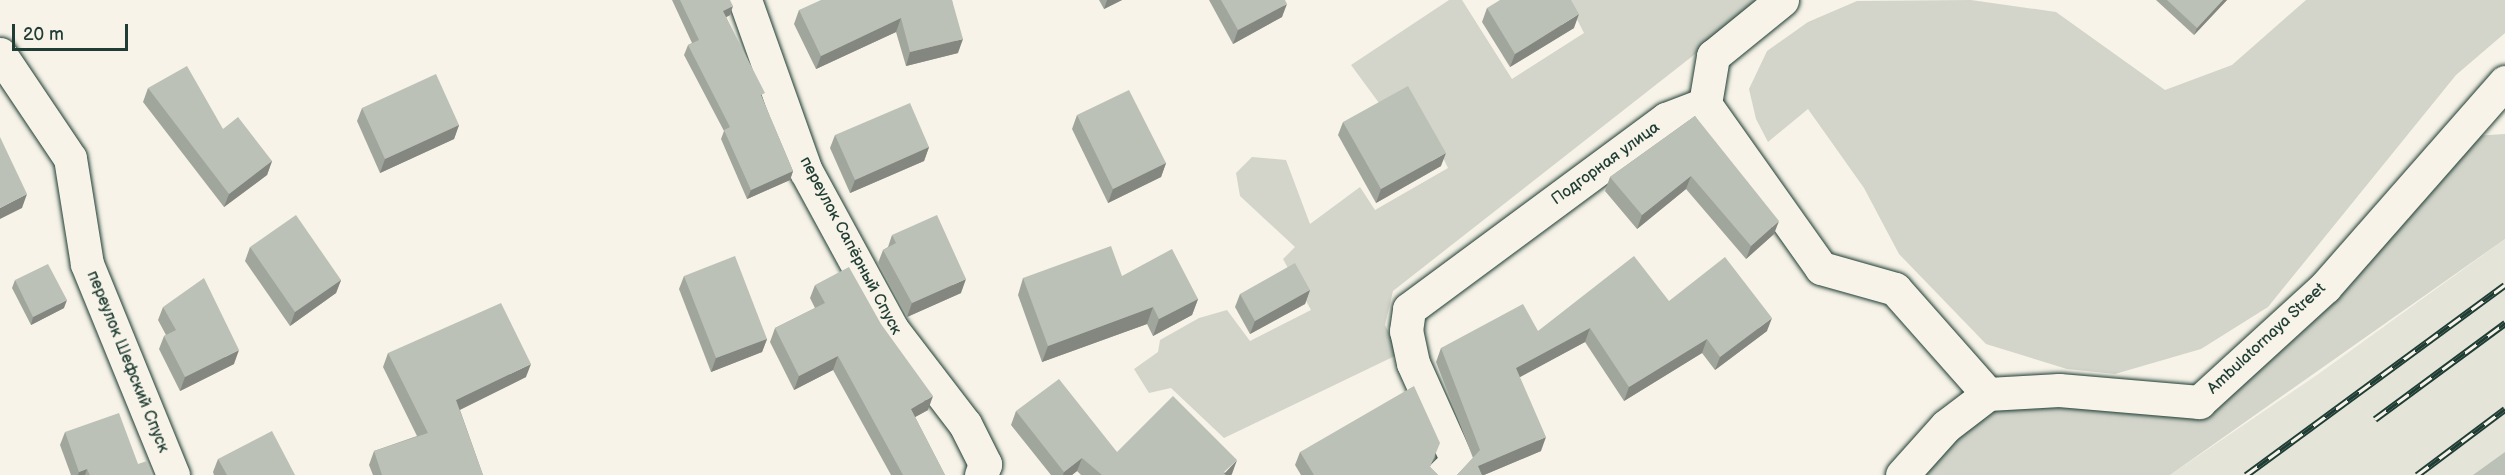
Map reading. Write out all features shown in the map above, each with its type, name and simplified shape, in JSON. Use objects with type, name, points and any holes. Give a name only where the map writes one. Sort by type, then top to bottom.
[{"type":"street","name":"переулок Сапёрный Спуск","points":[[745,0],[806,171],[892,329],[965,424],[985,464],[981,475]]},
{"type":"street","points":[[1782,0],[1713,56],[1705,104],[1821,268],[1895,290],[1988,394],[1946,426],[1902,475]]},
{"type":"street","name":"переулок Шефский Спуск","points":[[0,54],[70,158],[87,264],[173,475]]},
{"type":"street","name":"Ambulatornaya Street","points":[[1988,394],[2059,390],[2199,402],[2325,287],[2505,82]]},
{"type":"street","name":"Подгорная улица","points":[[1443,475],[1457,462],[1413,363],[1406,331],[1409,309],[1666,119],[1705,104]]},
{"type":"shaded area","points":[[1449,0],[1462,0],[1512,79],[1584,33],[1567,0],[1764,0],[1393,291],[1385,325],[1399,354],[1224,438],[1171,388],[1149,393],[1134,369],[1158,352],[1160,340],[1199,318],[1227,310],[1250,341],[1311,310],[1283,259],[1295,247],[1240,196],[1236,173],[1252,157],[1286,160],[1310,224],[1360,187],[1375,210],[1448,168],[1410,91],[1379,103],[1351,65]]},
{"type":"shaded area","points":[[1971,0],[2056,12],[2165,90],[2232,65],[2306,0],[2505,0],[2505,33],[2456,75],[2268,307],[2201,349],[2115,374],[2067,369],[1986,344],[1899,254],[1864,188],[1808,109],[1768,142],[1756,119],[1749,89],[1767,51],[1808,22],[1857,1]]},
{"type":"shaded area","points":[[2505,134],[2505,239],[2170,475],[1902,475],[1988,394],[2200,402],[2456,137]]},
{"type":"shaded area","points":[[2505,239],[2505,475],[2170,475],[2317,375]]},
{"type":"building","points":[[680,0],[730,0],[733,6],[723,11],[765,93],[761,95],[793,171],[751,190],[724,130],[730,127],[688,45],[699,40]]},
{"type":"building","points":[[821,0],[952,0],[963,39],[910,52],[901,18],[821,56],[799,10]]},
{"type":"building","points":[[1221,0],[1285,0],[1287,4],[1238,30]]},
{"type":"building","points":[[1500,0],[1571,0],[1579,14],[1515,54],[1487,8]]},
{"type":"building","points":[[2167,0],[2223,0],[2197,28]]},
{"type":"building","points":[[187,66],[223,129],[238,117],[272,161],[229,194],[148,88]]},
{"type":"building","points":[[436,74],[459,125],[385,159],[362,108]]},
{"type":"building","points":[[1408,86],[1446,153],[1381,189],[1343,122]]},
{"type":"building","points":[[1129,90],[1166,163],[1113,189],[1077,115]]},
{"type":"building","points":[[910,103],[929,147],[855,180],[835,135]]},
{"type":"building","points":[[1695,116],[1779,221],[1751,246],[1691,176],[1642,215],[1610,177]]},
{"type":"building","points":[[0,137],[27,194],[0,208]]},
{"type":"building","points":[[296,215],[341,280],[295,312],[250,247]]},
{"type":"building","points":[[937,215],[966,279],[912,303],[883,250],[896,243],[892,235]]},
{"type":"building","points":[[1111,246],[1122,276],[1172,249],[1198,299],[1159,319],[1153,307],[1048,346],[1023,278]]},
{"type":"building","points":[[735,256],[767,339],[716,358],[684,276]]},
{"type":"building","points":[[1634,256],[1669,301],[1725,257],[1772,318],[1720,357],[1707,339],[1629,387],[1590,328],[1516,368],[1546,437],[1478,466],[1482,475],[1457,475],[1480,450],[1441,348],[1523,304],[1538,331]]},
{"type":"building","points":[[1295,263],[1310,290],[1255,321],[1240,294]]},
{"type":"building","points":[[48,264],[67,300],[33,317],[15,280]]},
{"type":"building","points":[[849,267],[881,324],[933,396],[911,409],[945,475],[903,475],[838,356],[799,376],[775,328],[825,303],[815,285]]},
{"type":"building","points":[[204,278],[239,350],[185,377],[164,336],[176,330],[163,307]]},
{"type":"building","points":[[501,303],[531,364],[456,400],[483,475],[382,475],[374,451],[428,433],[388,353]]},
{"type":"building","points":[[1059,379],[1117,452],[1173,396],[1237,460],[1223,473],[1226,475],[1102,475],[1082,458],[1064,472],[1016,411]]},
{"type":"building","points":[[1414,386],[1440,443],[1430,467],[1438,475],[1314,475],[1300,452]]},
{"type":"building","points":[[119,413],[138,464],[147,461],[152,475],[90,475],[87,469],[79,472],[65,432]]},
{"type":"building","points":[[272,431],[295,475],[227,475],[218,459]]},
{"type":"building","points":[[2505,452],[2505,475],[2473,475]]},
{"type":"railway","points":[[2246,475],[2505,285]]},
{"type":"railway","points":[[2375,419],[2505,323]]},
{"type":"railway","points":[[2417,475],[2505,409]]}]
